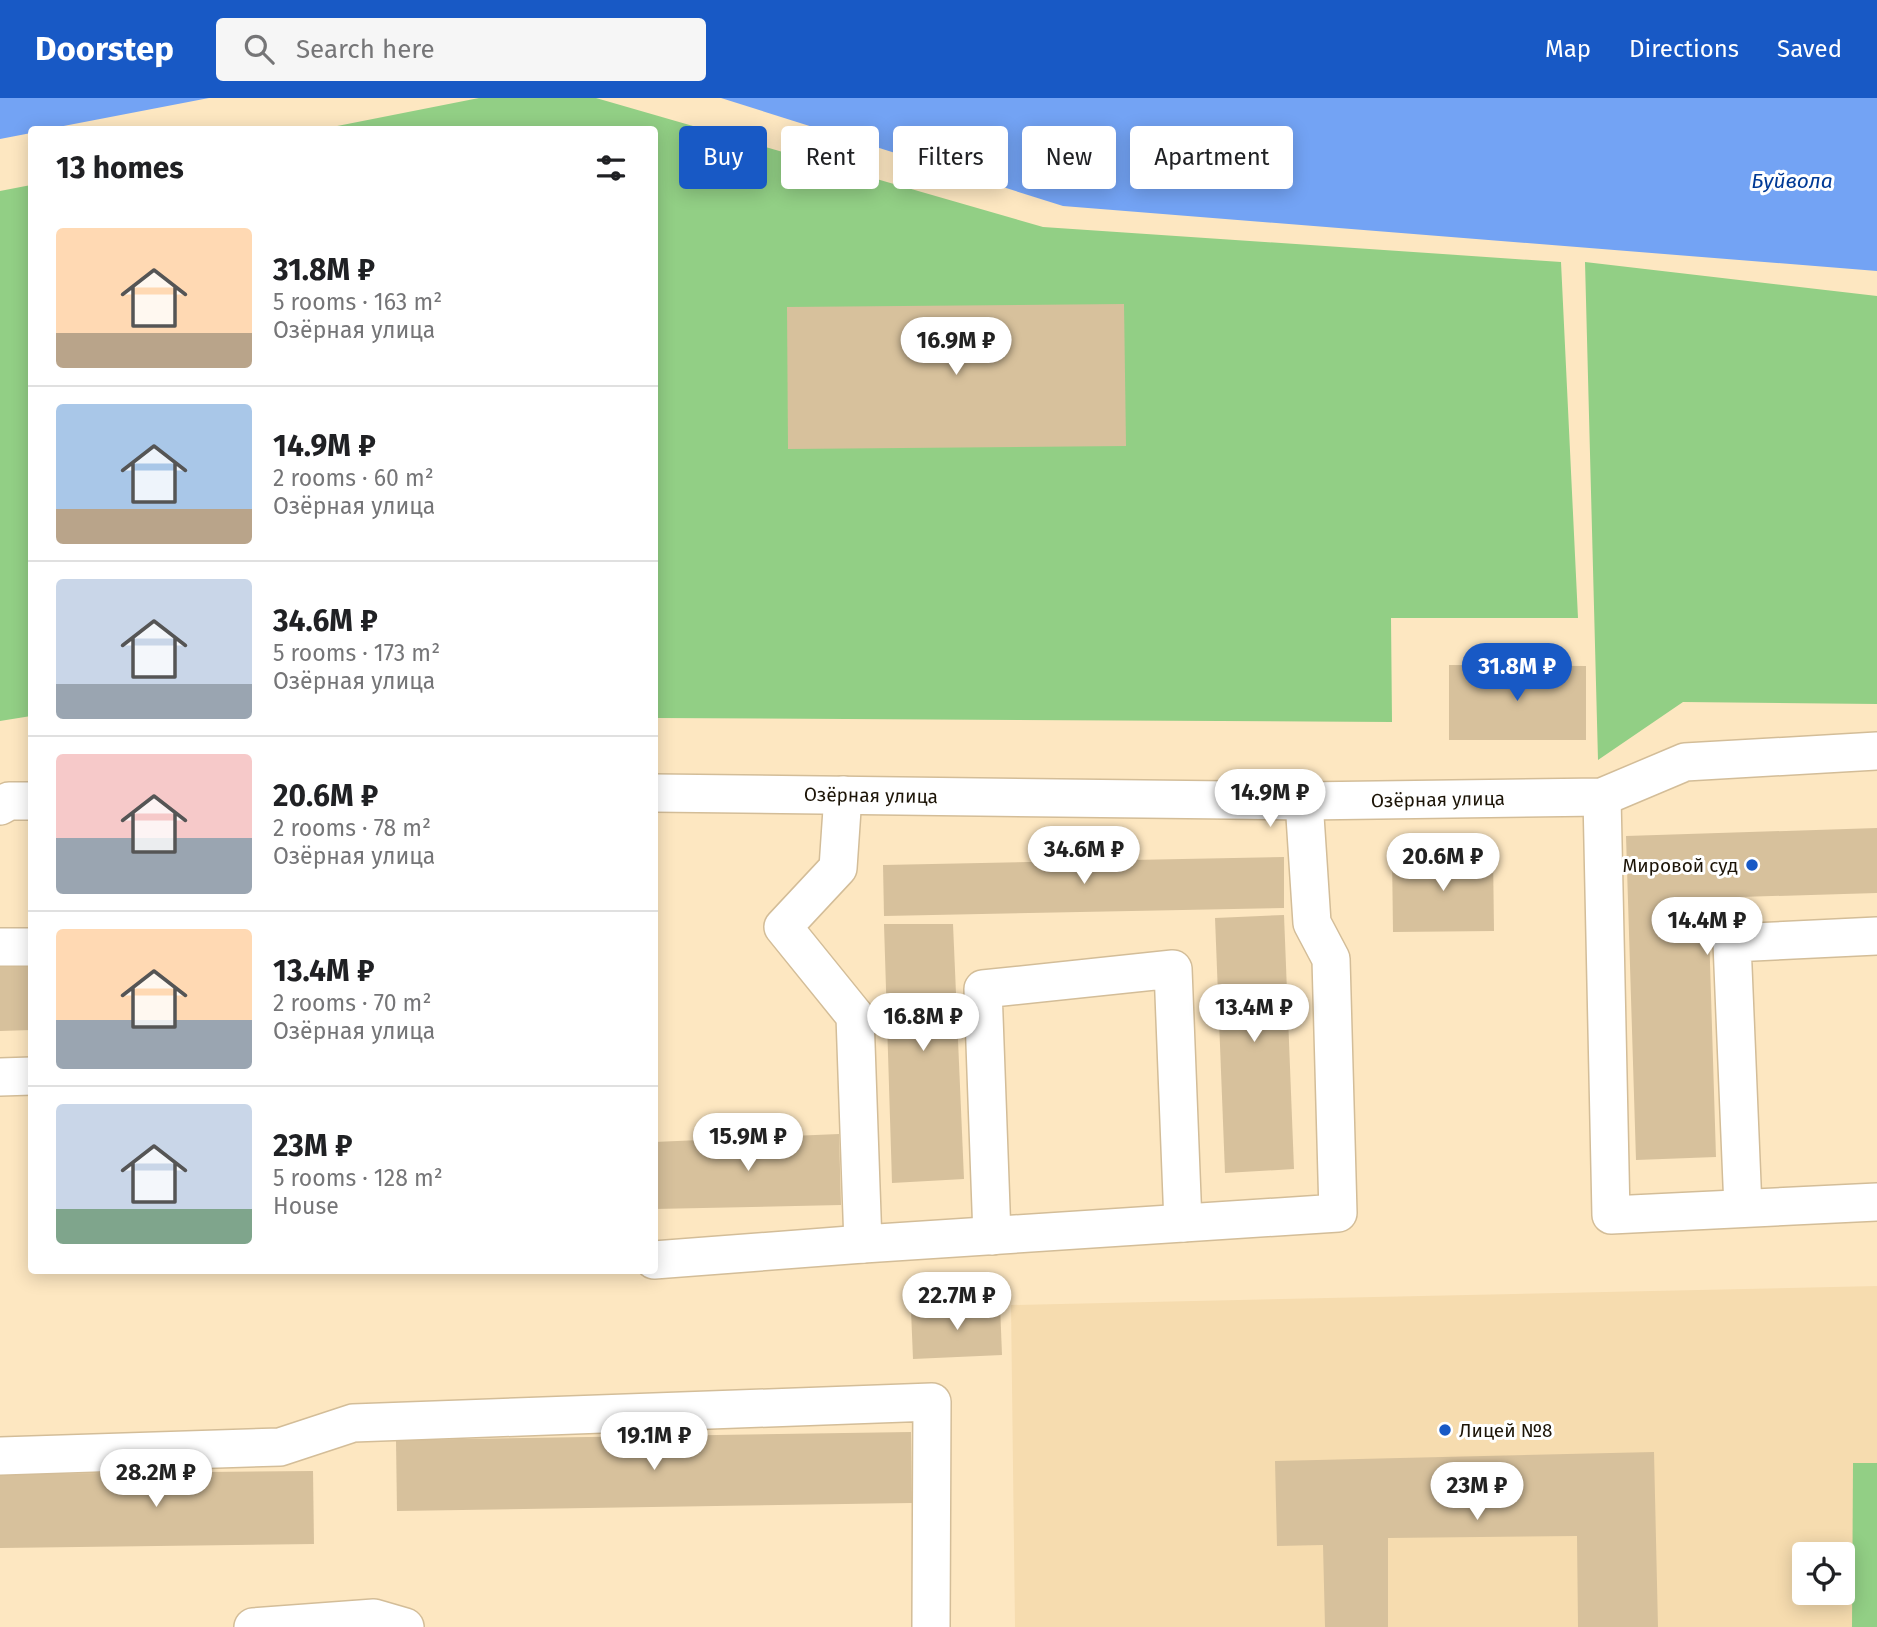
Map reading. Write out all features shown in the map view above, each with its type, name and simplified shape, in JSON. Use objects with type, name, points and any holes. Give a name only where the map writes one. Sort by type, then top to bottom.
[{"type":"street","name":"Озёрная улица","points":[[658,793],[1304,801],[1602,797],[1685,762],[1877,751]]},
{"type":"street","points":[[843,795],[838,868],[783,927],[855,1016],[863,1244]]},
{"type":"street","points":[[1602,797],[1611,1214],[1877,1202]]},
{"type":"street","points":[[0,806],[9,801],[28,801]]},
{"type":"street","points":[[658,1260],[1338,1213],[1331,959],[1312,923],[1304,801]]},
{"type":"street","points":[[1743,1208],[1732,943],[1877,936]]},
{"type":"street","points":[[0,947],[28,947]]},
{"type":"street","points":[[992,1236],[983,989],[1173,969],[1184,1223]]},
{"type":"street","points":[[0,1077],[28,1076]]},
{"type":"street","points":[[0,1457],[280,1447],[353,1423],[932,1402],[931,1627]]},
{"type":"street","points":[[253,1627],[374,1618],[405,1627]]},
{"type":"shaded area","name":"Лицей №8","points":[[1877,1286],[1877,1627],[1015,1627],[1011,1305]]},
{"type":"green space","points":[[479,98],[596,98],[693,126],[679,126],[679,189],[767,189],[767,147],[781,151],[781,189],[879,189],[879,180],[893,184],[893,189],[911,189],[1043,227],[1561,262],[1578,618],[1391,618],[1392,722],[658,718],[658,126],[337,126]]},
{"type":"green space","points":[[28,186],[28,716],[0,721],[0,191]]},
{"type":"green space","points":[[1585,262],[1877,296],[1877,704],[1683,702],[1598,760]]},
{"type":"green space","points":[[1853,1463],[1877,1463],[1877,1627],[1852,1627],[1852,1605],[1855,1605],[1855,1542],[1853,1542]]},
{"type":"water","points":[[0,98],[209,98],[64,126],[28,126],[28,134],[0,139]]},
{"type":"water","name":"Буйвола","points":[[721,98],[1877,98],[1877,271],[1063,206],[1008,189],[1008,126],[893,126],[893,152],[879,148],[879,126],[810,126]]},
{"type":"building","points":[[1124,304],[1126,446],[788,449],[787,307]]},
{"type":"building","points":[[1449,665],[1586,666],[1586,740],[1449,740]]},
{"type":"building","points":[[1877,828],[1877,893],[1708,898],[1716,1157],[1636,1160],[1626,836]]},
{"type":"building","points":[[1493,854],[1494,931],[1393,932],[1392,855]]},
{"type":"building","points":[[1284,857],[1284,908],[884,916],[883,865]]},
{"type":"building","points":[[1284,915],[1294,1169],[1225,1173],[1215,918]]},
{"type":"building","points":[[884,924],[953,924],[964,1179],[892,1183]]},
{"type":"building","points":[[28,951],[28,1030],[0,1031],[0,952]]},
{"type":"building","points":[[839,1134],[841,1205],[658,1209],[658,1142]]},
{"type":"building","points":[[1000,1305],[1002,1355],[913,1359],[911,1310]]},
{"type":"building","points":[[911,1432],[912,1503],[397,1511],[396,1440]]},
{"type":"building","points":[[1654,1452],[1658,1627],[1578,1627],[1577,1536],[1388,1538],[1388,1627],[1325,1627],[1323,1545],[1277,1546],[1275,1461]]},
{"type":"building","points":[[313,1471],[314,1544],[0,1548],[0,1474]]},
{"type":"place","name":"Мировой суд","points":[[1752,865]]},
{"type":"place","name":"Лицей №8","points":[[1445,1430]]}]
